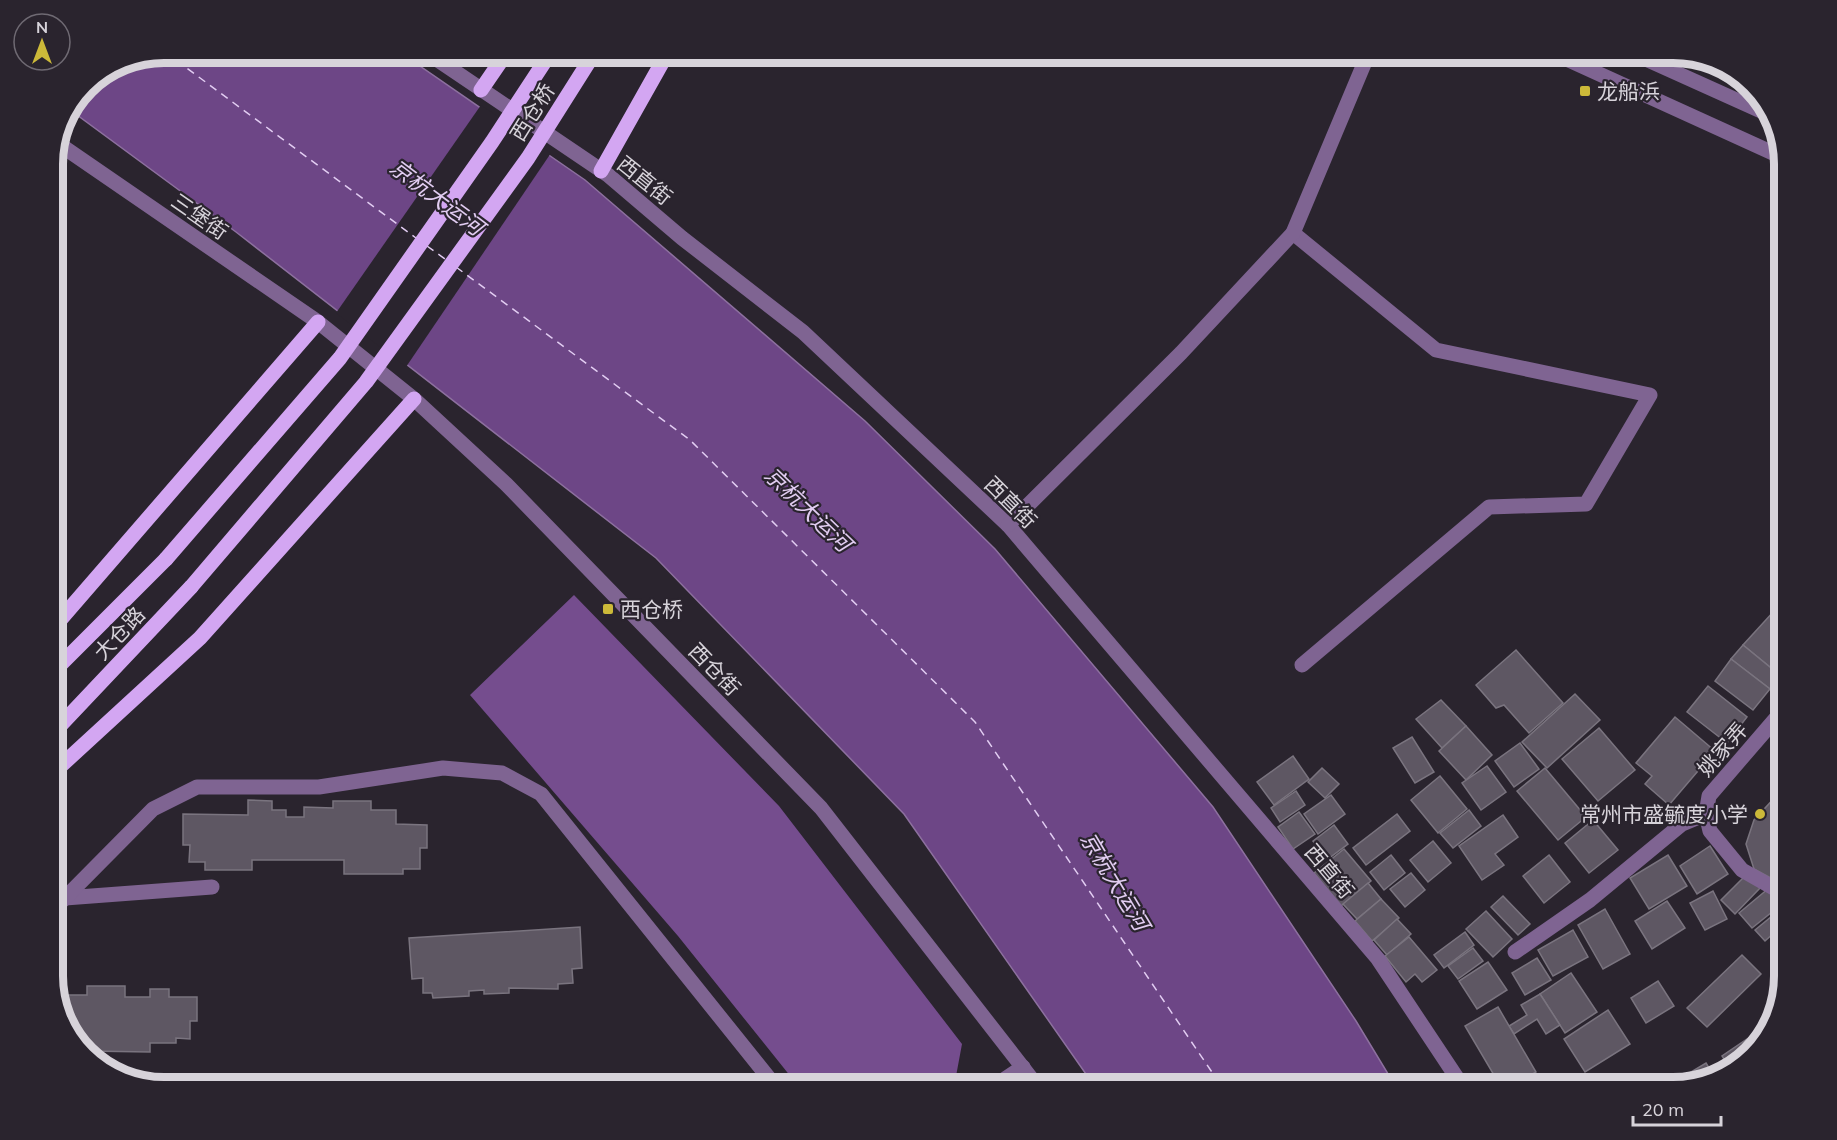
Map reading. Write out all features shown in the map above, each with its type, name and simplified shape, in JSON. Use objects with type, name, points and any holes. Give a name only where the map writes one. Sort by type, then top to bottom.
[{"type":"main road","points":[[481,90],[499,63]]},
{"type":"main road","name":"西仓桥","points":[[166,559],[340,358],[492,142],[544,63]]},
{"type":"main road","name":"西仓桥","points":[[191,587],[366,382],[528,158],[588,63]]},
{"type":"main road","points":[[601,171],[662,63]]},
{"type":"main road","points":[[63,616],[318,322]]},
{"type":"main road","points":[[63,764],[200,638],[414,399]]},
{"type":"main road","name":"大仓路","points":[[63,662],[166,559]]},
{"type":"main road","name":"大仓路","points":[[63,723],[191,587]]},
{"type":"street","name":"西直街","points":[[442,63],[601,171],[803,332],[1008,525],[1378,959],[1455,1077]]},
{"type":"street","points":[[1008,525],[1181,353],[1293,233],[1364,63]]},
{"type":"street","points":[[1575,63],[1773,153]]},
{"type":"street","points":[[1654,63],[1757,109]]},
{"type":"street","name":"三堡街","points":[[65,148],[318,322]]},
{"type":"street","points":[[1293,233],[1436,350],[1650,395],[1586,504],[1489,507],[1302,665]]},
{"type":"street","name":"西仓街","points":[[318,322],[414,399],[506,484],[821,808],[1030,1077]]},
{"type":"street","name":"姚家弄","points":[[1706,814],[1709,796],[1774,721]]},
{"type":"street","points":[[65,898],[153,809],[197,787],[319,787],[443,768],[501,773],[541,794],[767,1077]]},
{"type":"street","points":[[1515,952],[1590,900],[1650,853],[1682,824],[1706,814],[1710,831],[1742,870],[1774,888]]},
{"type":"street","points":[[65,898],[212,887]]},
{"type":"street","points":[[1009,1077],[1023,1067]]},
{"type":"shaded area","points":[[574,595],[779,806],[962,1044],[956,1077],[791,1077],[678,936],[470,695]]},
{"type":"water","name":"京杭大运河","points":[[164,63],[415,63],[585,180],[865,421],[995,549],[1213,807],[1356,1021],[1390,1077],[1088,1077],[904,814],[656,558],[236,232],[77,115],[93,93],[108,80],[126,71],[145,65]]},
{"type":"pier","points":[[481,105],[551,153],[406,367],[336,313]]},
{"type":"building","points":[[1774,611],[1774,670],[1743,645]]},
{"type":"building","points":[[1743,645],[1774,670],[1774,684],[1770,689],[1731,659]]},
{"type":"building","points":[[1516,650],[1563,703],[1529,733],[1504,705],[1496,708],[1476,685]]},
{"type":"building","points":[[1731,659],[1770,689],[1753,710],[1715,681]]},
{"type":"building","points":[[1708,686],[1747,717],[1727,743],[1687,712]]},
{"type":"building","points":[[1575,694],[1600,720],[1547,768],[1522,742]]},
{"type":"building","points":[[1441,700],[1466,726],[1442,748],[1416,719]]},
{"type":"building","points":[[1675,717],[1715,751],[1669,805],[1645,784],[1652,776],[1636,763]]},
{"type":"building","points":[[1466,726],[1492,755],[1466,780],[1439,751]]},
{"type":"building","points":[[1599,728],[1635,770],[1598,801],[1562,759]]},
{"type":"building","points":[[1412,737],[1434,772],[1415,783],[1393,748]]},
{"type":"building","points":[[1520,743],[1539,769],[1514,787],[1495,761]]},
{"type":"building","points":[[1293,756],[1309,779],[1274,805],[1257,782]]},
{"type":"building","points":[[1487,766],[1506,792],[1481,810],[1462,783]]},
{"type":"building","points":[[1322,768],[1339,784],[1325,798],[1308,782]]},
{"type":"building","points":[[1545,768],[1586,817],[1558,840],[1517,791]]},
{"type":"building","points":[[1440,776],[1467,809],[1438,833],[1411,800]]},
{"type":"building","points":[[1296,791],[1305,805],[1280,822],[1271,808]]},
{"type":"building","points":[[1331,795],[1345,814],[1318,834],[1304,814]]},
{"type":"building","points":[[1774,798],[1774,880],[1754,869],[1746,844],[1754,820]]},
{"type":"building","points":[[248,800],[272,801],[272,810],[286,810],[286,817],[304,817],[304,807],[333,808],[333,801],[371,801],[371,810],[396,810],[396,824],[427,825],[427,848],[420,848],[420,869],[403,869],[403,874],[344,874],[344,860],[252,860],[252,870],[205,870],[205,862],[189,862],[190,845],[183,845],[183,814],[248,815]]},
{"type":"building","points":[[1469,810],[1481,826],[1453,848],[1440,833]]},
{"type":"building","points":[[1299,812],[1315,834],[1293,849],[1278,827]]},
{"type":"building","points":[[1397,814],[1410,831],[1366,865],[1353,848]]},
{"type":"building","points":[[1503,815],[1518,837],[1495,854],[1504,865],[1482,880],[1459,846]]},
{"type":"building","points":[[1593,820],[1618,850],[1589,873],[1565,843]]},
{"type":"building","points":[[1334,825],[1348,844],[1328,859],[1313,841]]},
{"type":"building","points":[[1433,841],[1451,863],[1428,882],[1410,860]]},
{"type":"building","points":[[1710,846],[1728,874],[1697,894],[1680,866]]},
{"type":"building","points":[[1344,849],[1371,881],[1341,906],[1314,873]]},
{"type":"building","points":[[1391,855],[1405,873],[1384,890],[1370,872]]},
{"type":"building","points":[[1549,855],[1570,882],[1544,903],[1523,876]]},
{"type":"building","points":[[1668,855],[1687,886],[1649,909],[1630,878]]},
{"type":"building","points":[[1411,873],[1425,890],[1405,907],[1390,889]]},
{"type":"building","points":[[1747,874],[1761,887],[1735,914],[1721,900]]},
{"type":"building","points":[[1368,883],[1381,899],[1357,919],[1343,904]]},
{"type":"building","points":[[1769,888],[1774,894],[1774,910],[1752,928],[1739,913]]},
{"type":"building","points":[[1713,891],[1727,919],[1705,930],[1690,903]]},
{"type":"building","points":[[1503,896],[1530,924],[1518,935],[1491,907]]},
{"type":"building","points":[[1381,899],[1399,918],[1372,941],[1355,921]]},
{"type":"building","points":[[1667,901],[1685,928],[1652,949],[1635,921]]},
{"type":"building","points":[[1605,909],[1630,954],[1603,969],[1578,925]]},
{"type":"building","points":[[1486,911],[1512,939],[1493,957],[1466,929]]},
{"type":"building","points":[[1774,914],[1774,933],[1765,941],[1755,930]]},
{"type":"building","points":[[1397,919],[1411,934],[1387,955],[1374,940]]},
{"type":"building","points":[[580,927],[582,968],[572,969],[573,983],[558,984],[558,989],[509,988],[509,993],[484,994],[484,990],[469,991],[469,996],[433,998],[432,993],[423,993],[423,978],[412,979],[409,938]]},
{"type":"building","points":[[1573,930],[1588,957],[1553,976],[1538,950]]},
{"type":"building","points":[[1465,932],[1474,945],[1444,968],[1434,955]]},
{"type":"building","points":[[1409,937],[1437,970],[1422,982],[1415,974],[1406,982],[1385,956]]},
{"type":"building","points":[[1473,948],[1483,961],[1458,979],[1448,966]]},
{"type":"building","points":[[1742,955],[1761,974],[1707,1027],[1687,1008]]},
{"type":"building","points":[[1537,958],[1551,980],[1525,995],[1512,973]]},
{"type":"building","points":[[1488,962],[1507,990],[1477,1009],[1459,981]]},
{"type":"building","points":[[1571,973],[1597,1012],[1565,1033],[1540,994]]},
{"type":"building","points":[[1658,981],[1674,1006],[1646,1023],[1631,998]]},
{"type":"building","points":[[87,986],[125,986],[125,997],[150,997],[150,989],[169,989],[169,997],[197,997],[197,1021],[190,1021],[190,1039],[176,1038],[176,1043],[150,1043],[150,1052],[97,1051],[80,1032],[73,1020],[65,995],[87,995]]},
{"type":"building","points":[[1540,994],[1560,1025],[1546,1034],[1537,1019],[1514,1034],[1509,1026],[1527,1015],[1521,1005]]},
{"type":"building","points":[[1498,1007],[1536,1072],[1527,1077],[1495,1077],[1465,1026]]},
{"type":"building","points":[[1608,1010],[1630,1044],[1585,1072],[1564,1039]]},
{"type":"building","points":[[1755,1033],[1734,1056],[1725,1061],[1722,1056]]},
{"type":"building","points":[[1706,1063],[1710,1069],[1699,1074],[1684,1076]]},
{"type":"ferry route","points":[[180,63],[416,238]]},
{"type":"ferry route","points":[[427,246],[445,259]]},
{"type":"ferry route","points":[[456,267],[690,440],[975,722],[1215,1077]]},
{"type":"place","name":"龙船浜","points":[[1585,91]]},
{"type":"place","name":"西仓桥","points":[[608,609]]},
{"type":"place","name":"常州市盛毓度小学","points":[[1760,814]]}]
